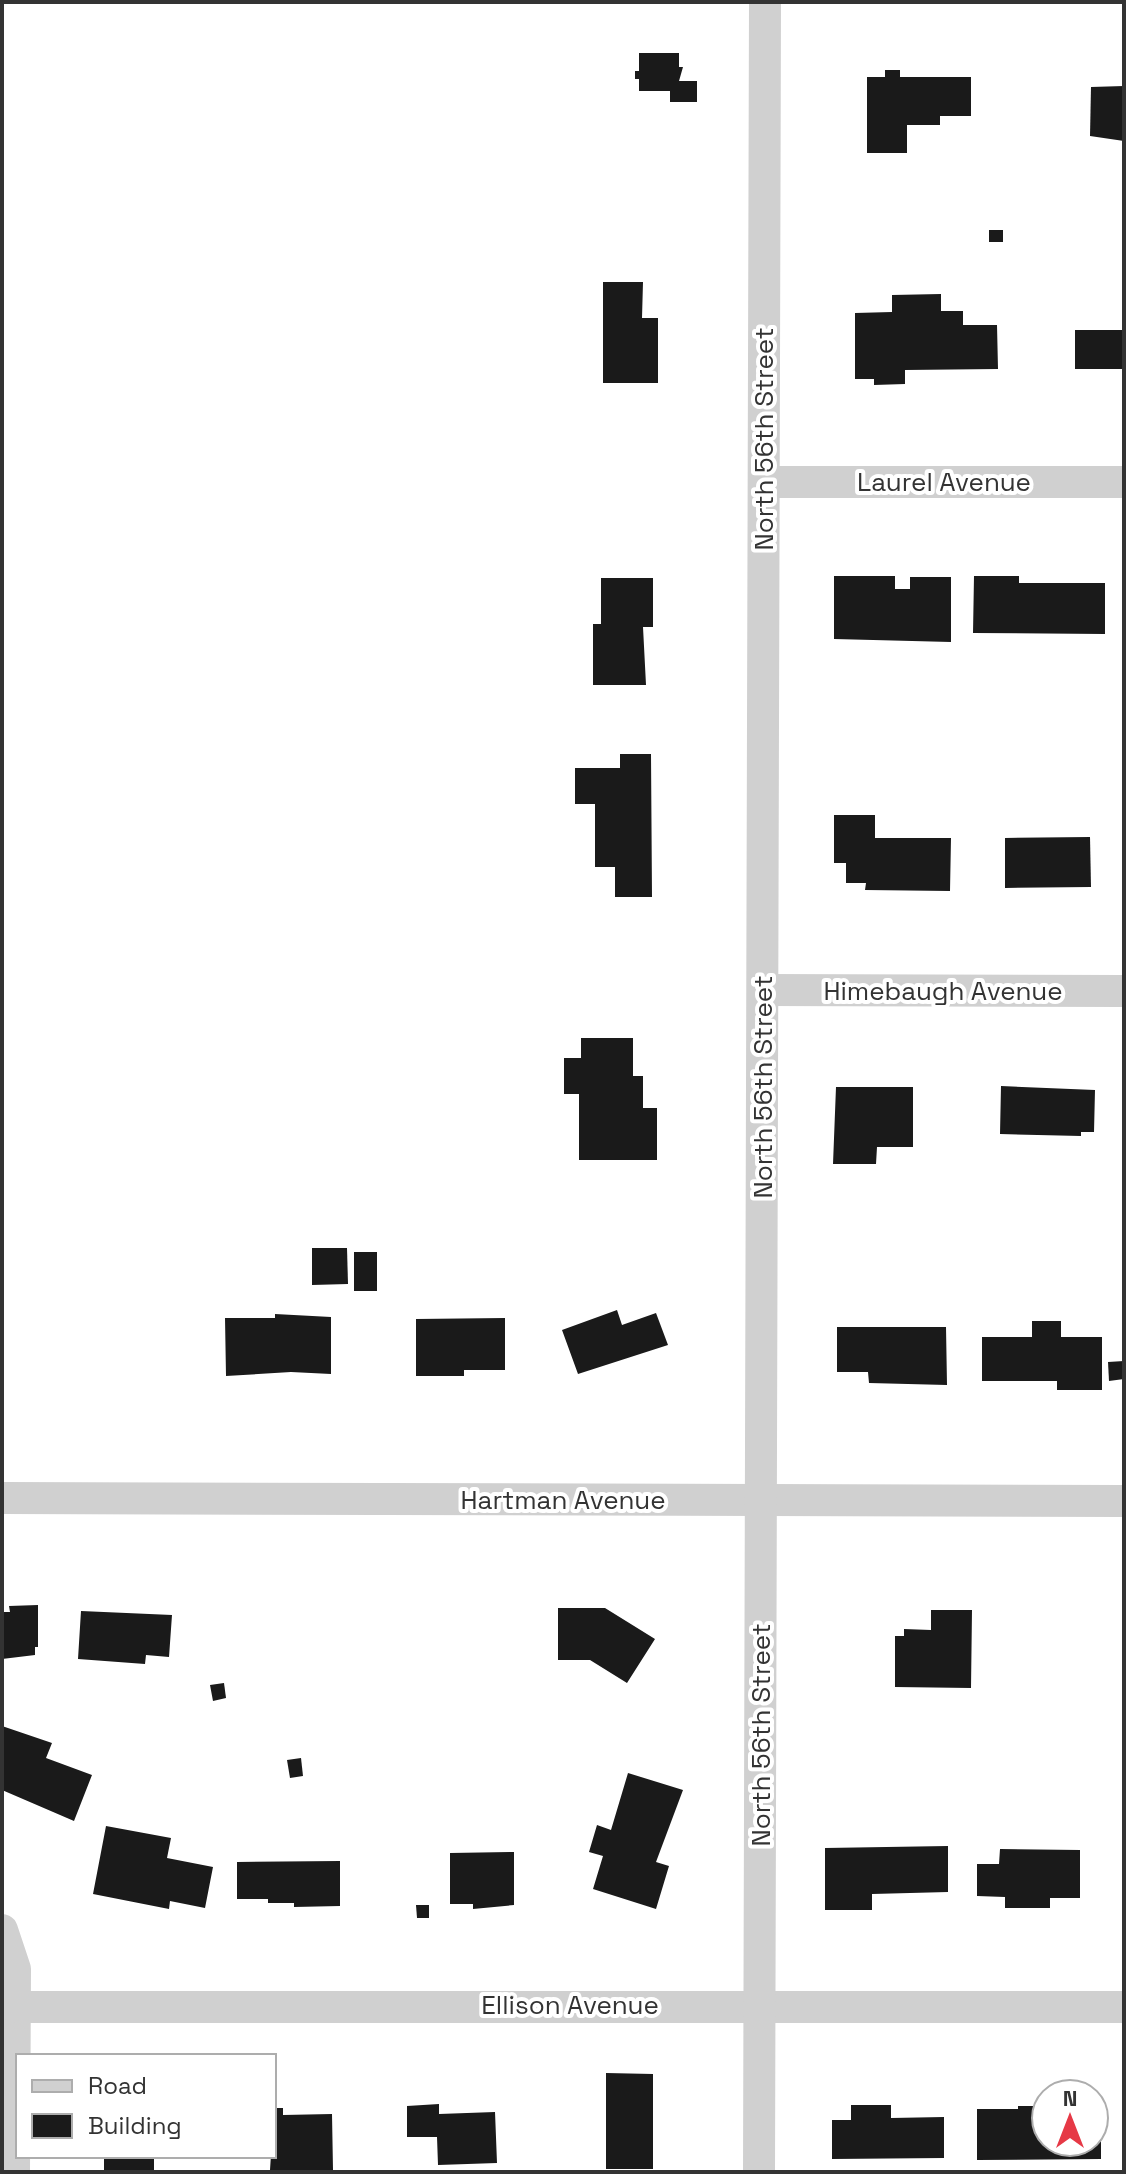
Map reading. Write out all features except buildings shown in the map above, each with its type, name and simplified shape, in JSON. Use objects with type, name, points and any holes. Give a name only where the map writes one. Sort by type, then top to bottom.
[{"type":"street","name":"North 56th Street","points":[[759,2172],[765,2]]},
{"type":"street","name":"Laurel Avenue","points":[[764,482],[1124,482]]},
{"type":"street","name":"Himebaugh Avenue","points":[[763,990],[1124,991]]},
{"type":"street","name":"Hartman Avenue","points":[[2,1498],[1124,1501]]},
{"type":"street","points":[[2,1930],[15,1969],[14,2172]]},
{"type":"street","name":"Ellison Avenue","points":[[15,2007],[1124,2007]]}]
